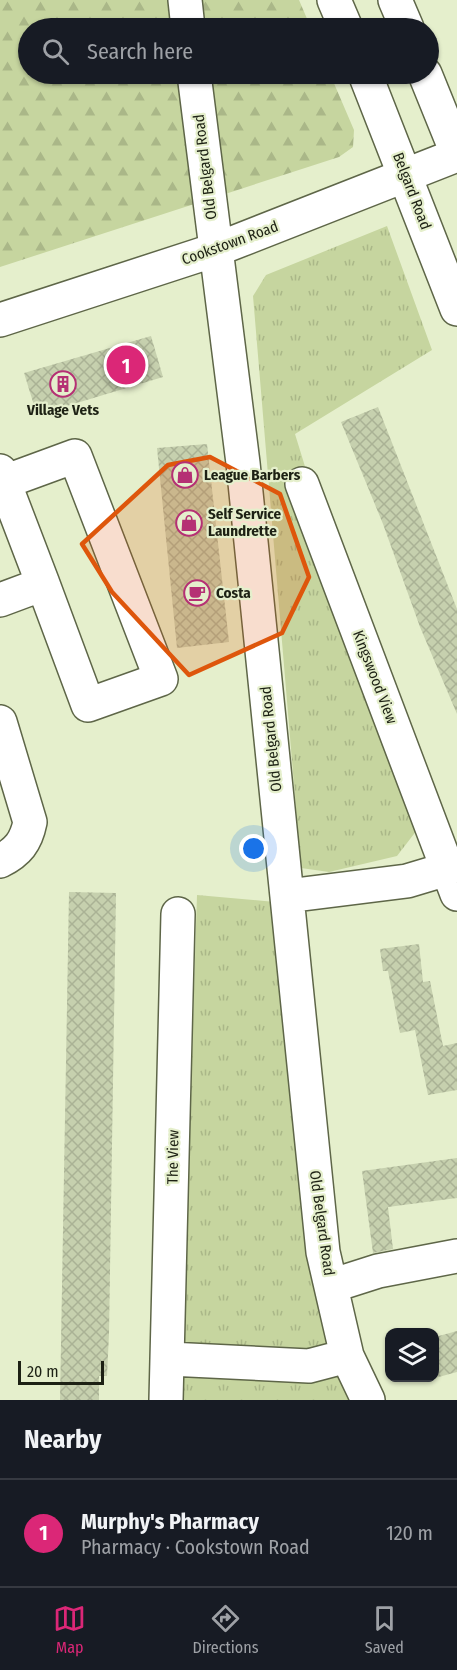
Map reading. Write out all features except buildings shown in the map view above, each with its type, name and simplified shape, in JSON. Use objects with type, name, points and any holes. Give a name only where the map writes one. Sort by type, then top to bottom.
[{"type":"street","points":[[185,0],[187,18]]},
{"type":"street","points":[[334,0],[342,18]]},
{"type":"street","points":[[395,0],[403,18]]},
{"type":"street","name":"Old Belgard Road","points":[[195,84],[243,463],[323,1251],[347,1356],[368,1400]]},
{"type":"street","name":"Belgard Road","points":[[369,84],[407,176],[457,309]]},
{"type":"street","points":[[429,84],[457,154]]},
{"type":"street","name":"Cookstown Road","points":[[0,320],[215,250],[407,176],[457,154]]},
{"type":"street","points":[[75,456],[161,679],[88,705],[2,477],[75,456]]},
{"type":"street","name":"Kingswood View","points":[[287,896],[407,881],[452,882],[302,484]]},
{"type":"street","points":[[0,600],[43,584]]},
{"type":"street","points":[[0,722],[30,822],[27,837],[17,852],[0,861]]},
{"type":"street","name":"The View","points":[[166,1400],[169,1359],[178,914]]},
{"type":"street","points":[[331,1286],[378,1270],[457,1256]]},
{"type":"street","points":[[169,1359],[309,1366],[347,1356]]},
{"type":"highlighted area","points":[[210,457],[280,494],[309,577],[282,633],[189,675],[112,592],[82,544],[168,465]]},
{"type":"green space","points":[[0,0],[299,0],[307,18],[18,18],[18,84],[334,84],[354,130],[353,147],[339,157],[0,267]]},
{"type":"green space","points":[[387,226],[432,350],[295,434],[417,830],[397,856],[329,872],[301,868],[253,296],[266,275]]},
{"type":"green space","points":[[197,895],[275,902],[356,1400],[181,1400]]},
{"type":"place","name":"Murphy's Pharmacy","points":[[126,365]]},
{"type":"place","name":"Village Vets","points":[[63,384]]},
{"type":"place","name":"League Barbers","points":[[185,475]]},
{"type":"place","name":"Self Service Laundrette","points":[[189,523]]},
{"type":"place","name":"Costa","points":[[197,593]]}]
